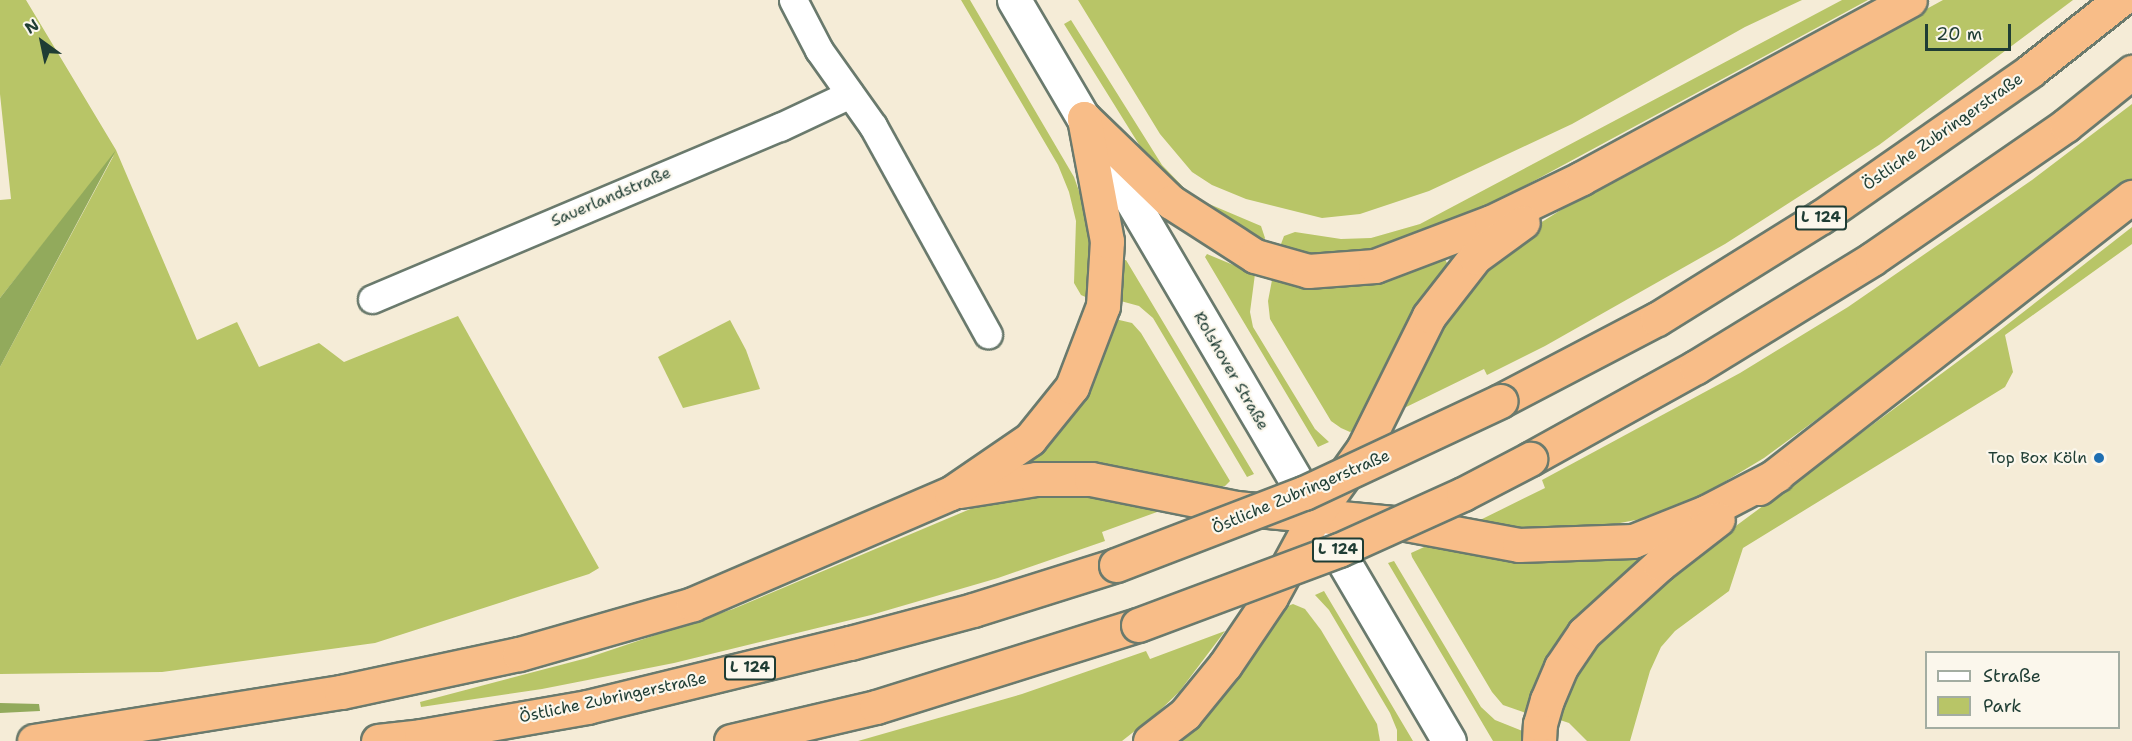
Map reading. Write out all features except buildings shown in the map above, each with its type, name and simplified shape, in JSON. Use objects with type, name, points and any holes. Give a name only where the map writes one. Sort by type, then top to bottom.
[{"type":"highway","points":[[1084,118],[1171,202],[1254,256],[1308,271],[1375,266],[1491,222],[1582,178],[1910,0]]},
{"type":"highway","name":"Östliche Zubringerstraße","points":[[378,741],[422,736],[587,707],[873,637],[973,610],[1116,565],[1304,493],[1500,401],[1657,319],[1821,218],[2030,71],[2120,0]]},
{"type":"highway","name":"L 124","points":[[730,741],[876,707],[1138,625],[1340,550],[1463,494],[1696,367],[1872,260],[2066,125],[2132,72]]},
{"type":"highway","points":[[34,741],[341,692],[519,654],[693,604],[951,493],[1030,439],[1072,387],[1103,306],[1107,241],[1084,118]]},
{"type":"highway","points":[[1150,741],[1185,714],[1225,665],[1278,585],[1315,516],[1363,449],[1429,316],[1475,257],[1582,178]]},
{"type":"highway","points":[[1539,741],[1540,724],[1547,700],[1561,668],[1584,633],[1660,564],[2132,197]]},
{"type":"highway","points":[[951,493],[1036,479],[1091,479],[1236,508],[1406,524],[1519,545],[1633,541],[1706,512],[1777,475]]},
{"type":"street","points":[[793,0],[819,50],[873,126],[988,334]]},
{"type":"street","name":"Rolshover Straße","points":[[1014,0],[1449,741]]},
{"type":"street","name":"Sauerlandstraße","points":[[372,299],[780,127],[850,94]]},
{"type":"green space","points":[[0,0],[26,0],[116,150],[197,340],[237,322],[259,367],[319,343],[344,362],[458,316],[599,568],[589,574],[375,643],[162,672],[0,674],[0,367],[114,155],[0,298],[0,200],[11,199],[0,94]]},
{"type":"green space","points":[[961,0],[970,0],[1074,177],[1085,208],[1092,251],[1090,299],[1081,295],[1074,283],[1076,221],[1069,192],[1058,165]]},
{"type":"green space","points":[[1078,0],[1802,0],[1745,27],[1572,124],[1429,191],[1360,214],[1322,218],[1246,199],[1212,185],[1192,172],[1160,134]]},
{"type":"green space","points":[[1842,0],[1868,0],[1471,215],[1410,242],[1339,257],[1278,252],[1284,236],[1295,232],[1341,239],[1371,238],[1420,224]]},
{"type":"green space","points":[[1943,0],[2073,0],[1879,145],[1725,244],[1545,346],[1487,375],[1484,369],[1396,412],[1443,322],[1480,274],[1534,227],[1575,201]]},
{"type":"green space","points":[[1071,20],[1162,165],[1188,192],[1202,201],[1261,226],[1265,238],[1261,248],[1240,239],[1153,167],[1064,24]]},
{"type":"green space","points":[[2132,104],[2132,179],[2100,207],[1929,337],[1764,458],[1696,499],[1641,519],[1599,527],[1545,529],[1474,523],[1545,488],[1542,480],[1740,373],[1848,307],[2032,180]]},
{"type":"green space","points":[[116,150],[0,367],[0,298]]},
{"type":"green space","points":[[2132,227],[2132,244],[2005,335],[2013,372],[2005,387],[1743,548],[1729,591],[1675,631],[1661,647],[1650,671],[1630,741],[1587,741],[1569,723],[1557,719],[1562,700],[1585,653],[1667,577],[1999,331]]},
{"type":"green space","points":[[1207,254],[1255,274],[1250,312],[1253,327],[1315,429],[1329,442],[1318,447],[1205,257]]},
{"type":"green space","points":[[1445,259],[1448,265],[1359,427],[1350,432],[1341,428],[1331,421],[1270,319],[1268,301],[1272,280],[1306,286],[1354,285],[1404,274]]},
{"type":"green space","points":[[1126,260],[1254,474],[1247,477],[1153,318],[1139,306],[1117,300],[1121,261]]},
{"type":"green space","points":[[1115,319],[1132,323],[1141,333],[1230,481],[1225,486],[1215,488],[1013,469],[1089,387],[1109,342]]},
{"type":"green space","points":[[730,320],[746,350],[760,389],[683,408],[658,357]]},
{"type":"green space","points":[[1046,495],[1096,496],[1168,508],[1102,532],[1105,541],[998,578],[871,615],[674,663],[542,689],[421,707],[420,702],[587,658],[733,609],[975,507]]},
{"type":"green space","points":[[1433,543],[1662,543],[1626,571],[1576,619],[1529,714],[1503,705],[1492,692],[1412,557],[1411,553]]},
{"type":"green space","points":[[1394,561],[1481,707],[1495,720],[1525,732],[1524,741],[1493,741],[1388,563]]},
{"type":"green space","points":[[1324,591],[1413,741],[1397,741],[1397,730],[1390,713],[1329,610],[1315,595]]},
{"type":"green space","points":[[1293,604],[1305,609],[1321,630],[1377,724],[1380,741],[1169,741],[1269,613]]},
{"type":"green space","points":[[1225,631],[1179,692],[1122,741],[858,741],[1022,694],[1146,651],[1150,659]]},
{"type":"green space","points":[[0,703],[39,704],[40,711],[0,713]]},
{"type":"place","name":"Top Box Köln","points":[[2099,458]]}]
